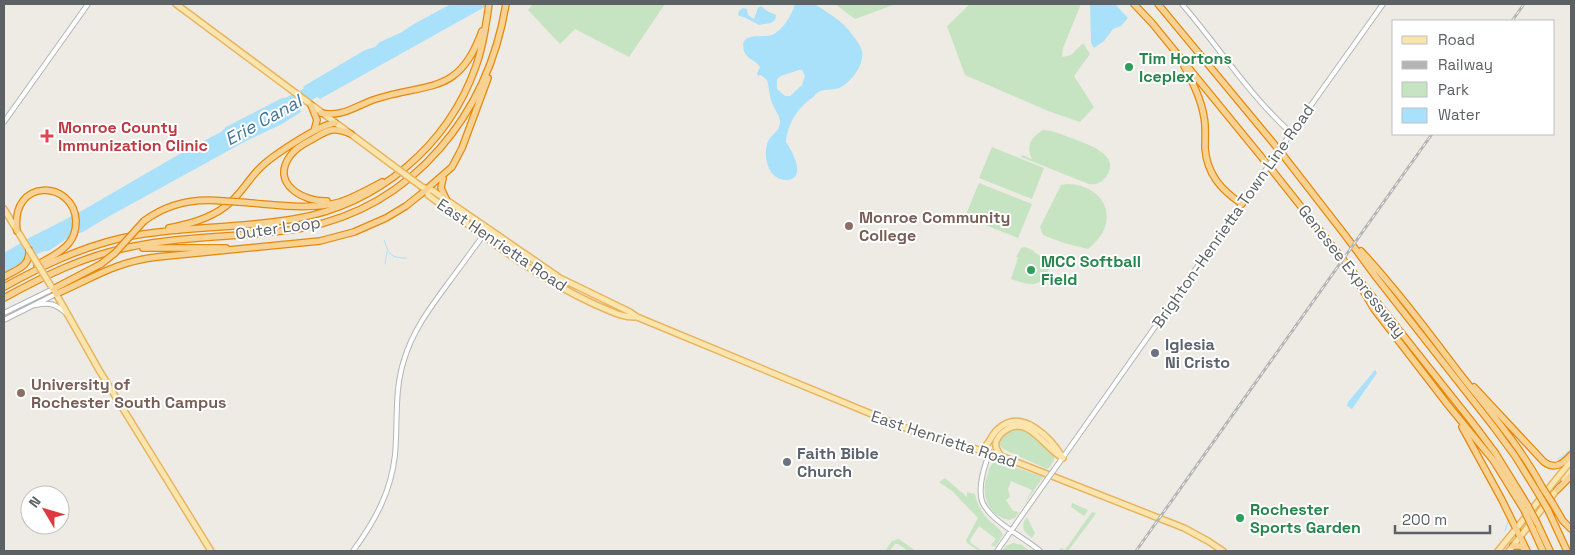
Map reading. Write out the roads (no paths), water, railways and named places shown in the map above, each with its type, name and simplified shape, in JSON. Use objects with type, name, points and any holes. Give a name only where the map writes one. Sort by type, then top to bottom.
[{"type":"highway","name":"Outer Loop","points":[[4,286],[42,266],[103,243],[137,236],[277,222],[306,217],[328,211],[381,187],[405,169],[429,145],[451,117],[468,87],[480,54],[489,4]]},
{"type":"highway","name":"Outer Loop","points":[[4,298],[46,275],[123,248],[163,242],[303,228],[349,214],[381,198],[423,166],[443,145],[461,121],[486,74],[498,40],[506,4]]},
{"type":"highway","name":"Genesee Expressway","points":[[1134,4],[1152,23],[1348,265],[1490,446],[1526,508],[1537,523],[1550,551]]},
{"type":"highway","name":"Genesee Expressway","points":[[1158,4],[1279,150],[1515,456],[1548,510],[1567,551]]},
{"type":"highway","points":[[446,199],[441,191],[441,184],[462,148],[491,70],[504,13]]},
{"type":"highway","points":[[319,114],[335,115],[343,113],[374,99],[425,88],[444,81],[454,75],[466,62],[478,42],[485,23]]},
{"type":"highway","points":[[1174,50],[1200,100],[1206,127],[1206,158],[1212,174],[1222,188],[1242,204]]},
{"type":"highway","points":[[312,105],[319,114],[313,133]]},
{"type":"highway","points":[[137,236],[187,224],[215,214],[238,196],[265,163],[313,133],[329,124],[335,123]]},
{"type":"highway","points":[[351,134],[331,129],[306,143],[289,157],[285,173],[288,184],[294,191],[302,197],[314,201],[334,201],[358,194]]},
{"type":"highway","points":[[53,290],[113,255],[144,221],[181,202],[202,199],[316,206],[341,201],[398,172],[429,145]]},
{"type":"highway","points":[[53,290],[134,261],[156,257],[314,242],[354,232],[391,216],[448,171]]},
{"type":"highway","points":[[4,286],[63,249],[73,236],[76,224],[73,209],[66,199],[59,194],[41,190],[29,194],[18,209],[17,231]]},
{"type":"highway","points":[[1345,235],[1376,268],[1454,365],[1523,455],[1563,521],[1571,529]]},
{"type":"highway","points":[[123,248],[263,247]]},
{"type":"highway","points":[[4,277],[26,264],[28,250]]},
{"type":"highway","points":[[1348,265],[1374,309],[1493,460],[1526,508],[1543,551]]},
{"type":"highway","points":[[1454,365],[1544,462],[1550,466],[1558,466],[1564,463],[1571,455]]},
{"type":"highway","points":[[1448,405],[1470,440],[1527,551]]},
{"type":"highway","points":[[1556,490],[1571,476]]},
{"type":"highway","points":[[1513,546],[1521,546],[1527,551]]},
{"type":"main road","points":[[176,4],[312,105]]},
{"type":"main road","name":"East Henrietta Road","points":[[319,114],[335,123],[425,188],[446,199],[560,278],[637,317],[915,432],[1002,456],[1184,528],[1223,551]]},
{"type":"main road","name":"East Henrietta Road","points":[[425,188],[428,195],[534,271],[577,296],[627,318],[637,317]]},
{"type":"main road","points":[[4,209],[99,370],[210,551]]},
{"type":"main road","points":[[981,450],[987,446],[998,429],[1005,424],[1022,422],[1035,427],[1058,450],[1063,458]]},
{"type":"main road","points":[[1002,456],[997,449],[996,440],[999,435],[1010,427],[1018,426],[1032,431],[1054,454],[1063,458]]},
{"type":"main road","points":[[1500,551],[1505,542],[1571,461]]},
{"type":"main road","points":[[1509,551],[1571,471]]},
{"type":"street","points":[[4,122],[88,4]]},
{"type":"street","points":[[1182,4],[1259,99],[1291,133]]},
{"type":"street","name":"Brighton-Henrietta Town Line Road","points":[[997,551],[1383,4]]},
{"type":"street","points":[[353,551],[375,519],[389,485],[395,454],[397,394],[401,368],[407,350],[426,314],[488,229]]},
{"type":"street","points":[[4,320],[27,308],[53,290]]},
{"type":"street","points":[[4,313],[53,290]]},
{"type":"street","points":[[27,308],[41,304],[51,304],[59,307],[68,315]]},
{"type":"street","points":[[989,453],[981,484],[982,501],[992,516],[1040,551]]},
{"type":"water","points":[[812,3],[830,14],[845,26],[855,38],[861,48],[862,56],[856,72],[844,86],[817,93],[802,106],[794,117],[786,142],[792,152],[797,170],[793,178],[786,180],[775,176],[767,162],[767,144],[779,128],[780,121],[771,100],[767,80],[761,75],[758,76],[760,67],[745,54],[743,45],[748,38],[768,36],[776,33],[786,22],[795,4]],"holes":[[[802,70],[805,76],[802,85],[790,96],[785,96],[777,89],[777,79]]]},
{"type":"water","name":"Erie Canal","points":[[451,4],[490,4],[320,99],[317,97],[300,107],[301,112],[282,124],[246,141],[83,232],[72,235],[50,250],[41,252],[4,273],[4,253],[221,132],[226,127],[303,89],[304,86],[365,50],[375,47],[380,42],[400,33]]},
{"type":"water","points":[[1090,4],[1115,4],[1128,18],[1121,26],[1113,29],[1104,41],[1094,48],[1091,43]]},
{"type":"water","points":[[761,6],[776,15],[772,22],[759,25],[738,14],[743,8],[747,9],[748,15],[754,19],[758,8]]},
{"type":"water","points":[[1375,370],[1377,373],[1352,409],[1347,406],[1348,402]]},
{"type":"waterway","points":[[384,240],[387,249],[393,256],[406,258]]},
{"type":"waterway","points":[[385,264],[387,252]]},
{"type":"waterway","points":[[1557,459],[1571,449]]},
{"type":"waterway","points":[[1505,531],[1508,522]]},
{"type":"railway","points":[[1513,20],[1524,4]]},
{"type":"railway","points":[[1136,551],[1431,135]]},
{"type":"place","name":"Tim Hortons Iceplex","points":[[1129,67]]},
{"type":"place","name":"Monroe County Immunization Clinic","points":[[47,136]]},
{"type":"place","name":"Monroe Community College","points":[[849,226]]},
{"type":"place","name":"MCC Softball Field","points":[[1031,270]]},
{"type":"place","name":"Iglesia Ni Cristo","points":[[1155,353]]},
{"type":"place","name":"University of Rochester South Campus","points":[[21,393]]},
{"type":"place","name":"Faith Bible Church","points":[[787,462]]},
{"type":"place","name":"Rochester Sports Garden","points":[[1240,518]]}]
